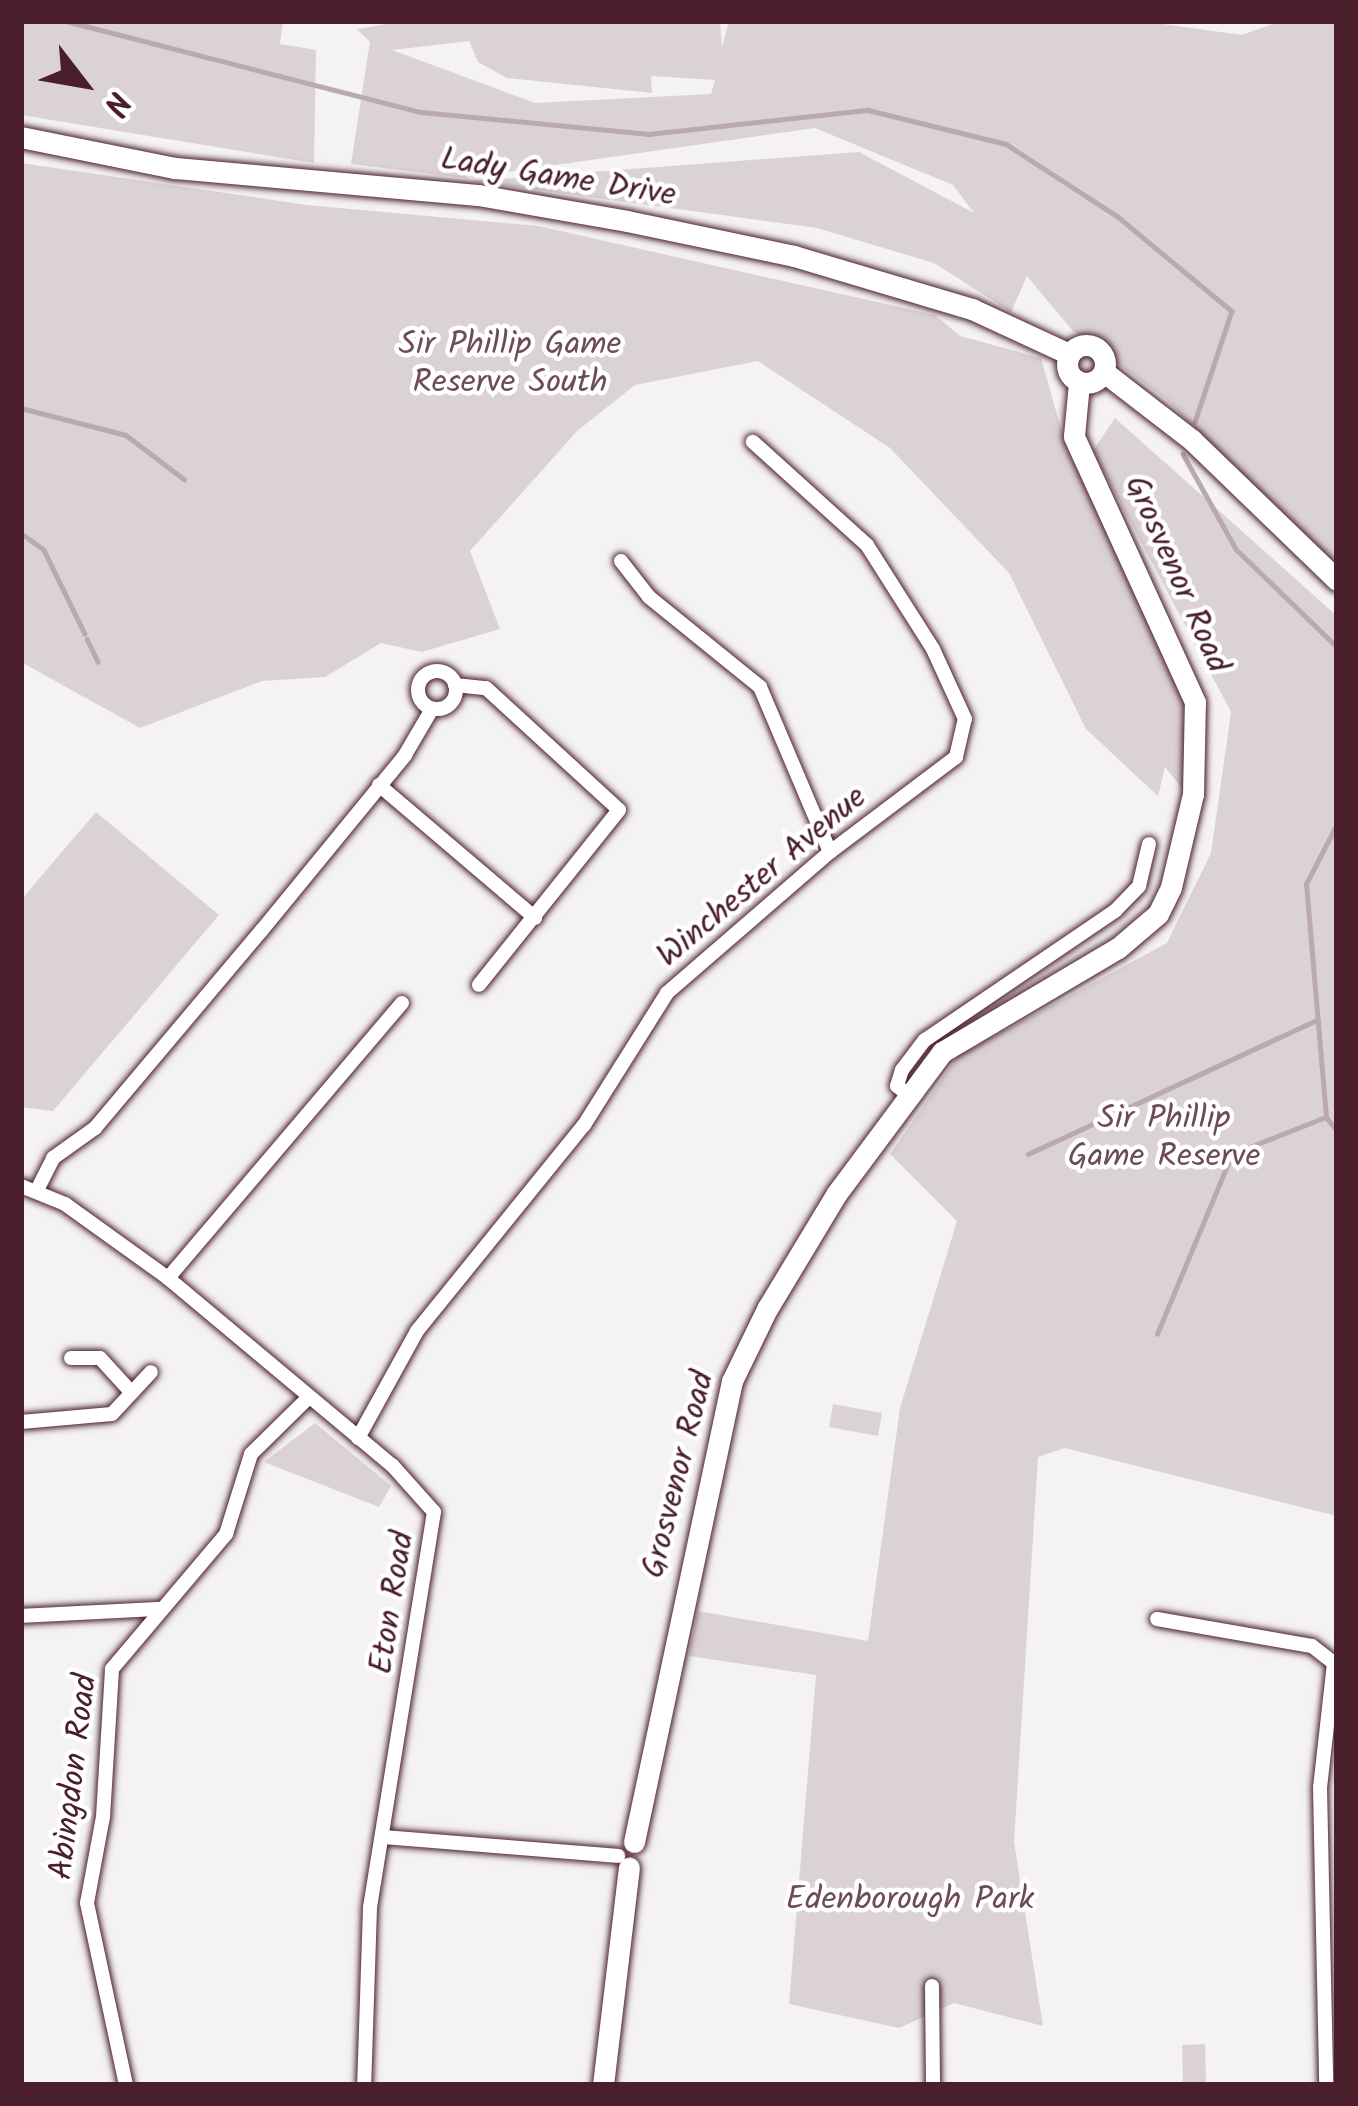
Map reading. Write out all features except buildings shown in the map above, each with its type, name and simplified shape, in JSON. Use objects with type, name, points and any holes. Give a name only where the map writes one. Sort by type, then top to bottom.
[{"type":"street","name":"Lady Game Drive","points":[[21,137],[175,168],[478,195],[626,220],[794,256],[972,309],[1069,354]]},
{"type":"street","points":[[1104,372],[1079,383],[1067,371],[1069,354],[1085,345],[1097,348],[1104,372],[1192,440],[1337,580]]},
{"type":"street","name":"Grosvenor Road","points":[[603,2085],[627,1855],[732,1381],[837,1192],[907,1094],[974,1027],[1140,932],[1171,887],[1186,828],[1195,702],[1074,436],[1079,383]]},
{"type":"street","name":"Winchester Avenue","points":[[358,1438],[417,1331],[584,1125],[668,993],[830,852],[956,757],[965,719],[933,649],[867,545],[753,442]]},
{"type":"street","points":[[621,561],[649,597],[760,687],[830,852]]},
{"type":"street","points":[[431,709],[418,692],[424,676],[442,672],[455,685],[486,688],[617,803],[613,826],[478,986]]},
{"type":"street","points":[[29,1188],[52,1158],[98,1125],[379,785],[431,709],[451,703],[455,685]]},
{"type":"street","points":[[379,785],[535,918]]},
{"type":"street","name":"Grosvenor Road","points":[[907,1094],[897,1086],[926,1040],[1115,911],[1139,886],[1148,844]]},
{"type":"street","points":[[168,1279],[402,1003]]},
{"type":"street","name":"Eton Road","points":[[29,1188],[168,1279],[415,1485],[435,1522],[370,1908],[364,2085]]},
{"type":"street","points":[[71,1358],[100,1358],[131,1392]]},
{"type":"street","points":[[21,1422],[112,1414],[151,1372]]},
{"type":"street","name":"Abingdon Road","points":[[126,2085],[87,1903],[103,1817],[112,1669],[236,1520],[251,1454],[309,1396]]},
{"type":"street","points":[[21,1616],[160,1609]]},
{"type":"street","points":[[1157,1619],[1312,1646],[1334,1663],[1320,1786],[1326,2085]]},
{"type":"street","points":[[384,1838],[627,1855]]},
{"type":"street","points":[[932,1986],[933,2085]]},
{"type":"green space","points":[[21,21],[283,21],[280,44],[316,50],[314,163],[21,115]]},
{"type":"green space","points":[[405,21],[713,21],[720,22],[722,48],[729,21],[1141,21],[1242,35],[1281,21],[1337,21],[1337,575],[1167,400],[1072,330],[1027,276],[1011,312],[934,263],[817,228],[472,181],[859,152],[974,213],[953,185],[815,128],[464,178],[351,164],[370,42],[357,29]],"holes":[[[469,41],[478,62],[507,78],[652,93],[651,76],[715,80],[711,94],[535,103],[392,50]]]},
{"type":"green space","name":"Sir Phillip Game Reserve South","points":[[21,163],[307,205],[538,226],[935,315],[960,336],[1041,358],[1067,450],[1185,687],[1188,796],[1165,767],[1158,796],[1086,729],[1009,573],[890,448],[758,361],[635,385],[577,431],[470,551],[500,629],[422,652],[381,643],[325,677],[262,681],[140,728],[21,662]]},
{"type":"green space","name":"Sir Phillip Game Reserve","points":[[1115,418],[1337,616],[1337,1516],[1065,1448],[1038,1457],[1014,1842],[1043,2026],[954,2003],[899,2028],[789,2004],[816,1675],[689,1656],[698,1611],[868,1641],[900,1408],[957,1221],[890,1154],[958,1056],[1167,943],[1211,853],[1231,712],[1093,451]]},
{"type":"green space","points":[[96,812],[219,915],[53,1111],[21,1107],[21,900]]},
{"type":"green space","points":[[833,1404],[882,1413],[878,1436],[829,1427]]},
{"type":"green space","points":[[315,1423],[391,1486],[379,1507],[264,1462]]},
{"type":"green space","points":[[1205,2044],[1206,2085],[1183,2085],[1182,2045]]},
{"type":"waterway","points":[[66,21],[421,112],[649,134],[868,110],[1006,144],[1117,216],[1232,311],[1195,422]]},
{"type":"waterway","points":[[21,408],[126,435],[184,479]]},
{"type":"waterway","points":[[1183,454],[1236,549],[1337,647]]},
{"type":"waterway","points":[[21,533],[44,550],[85,634]]},
{"type":"waterway","points":[[87,639],[98,662]]},
{"type":"waterway","points":[[1157,1334],[1232,1154],[1326,1117],[1306,884],[1337,824]]},
{"type":"waterway","points":[[1028,1154],[1317,1020]]},
{"type":"waterway","points":[[1326,1117],[1337,1130]]},
{"type":"park label","name":"Edenborough Park","points":[[910,1901]]}]
